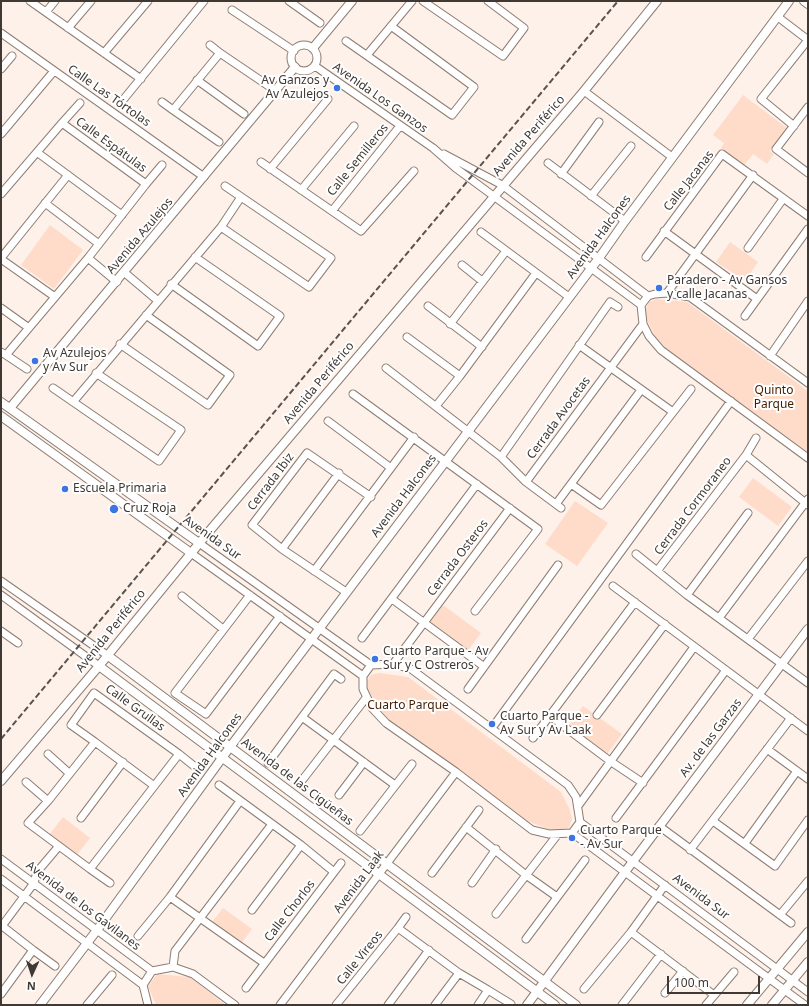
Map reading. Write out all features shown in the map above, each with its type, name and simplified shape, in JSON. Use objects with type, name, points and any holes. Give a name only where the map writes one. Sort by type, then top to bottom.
[{"type":"main road","points":[[312,48],[352,1]]},
{"type":"main road","name":"Avenida Periférico","points":[[1,781],[493,195],[584,91],[657,1]]},
{"type":"main road","name":"Avenida Halcones","points":[[40,1005],[97,930],[230,747],[312,639],[343,590],[447,461],[599,258],[672,157],[780,19],[789,1]]},
{"type":"main road","points":[[804,1],[808,4]]},
{"type":"main road","name":"Avenida Azulejos","points":[[10,408],[125,273],[295,67]]},
{"type":"main road","name":"Avenida Sur","points":[[1,402],[200,543]]},
{"type":"main road","name":"Avenida Sur","points":[[2,417],[191,553]]},
{"type":"main road","points":[[130,508],[137,498]]},
{"type":"main road","name":"Av. de las Garzas","points":[[625,872],[755,693],[785,666],[808,629]]},
{"type":"main road","name":"Avenida de las Cigüeñas","points":[[107,655],[576,1005]]},
{"type":"main road","points":[[99,666],[378,875],[555,1005]]},
{"type":"main road","points":[[527,1005],[625,872]]},
{"type":"main road","points":[[747,1005],[808,932]]},
{"type":"main road","points":[[772,1005],[808,962]]},
{"type":"street","points":[[30,1],[141,79]]},
{"type":"street","points":[[46,12],[55,1]]},
{"type":"street","points":[[68,28],[91,1]]},
{"type":"street","points":[[104,53],[148,1]]},
{"type":"street","points":[[123,100],[204,1]]},
{"type":"street","points":[[289,1],[320,23]]},
{"type":"street","points":[[367,55],[412,1]]},
{"type":"street","points":[[423,1],[503,56],[524,28],[488,1]]},
{"type":"street","points":[[232,10],[294,51]]},
{"type":"street","points":[[780,19],[808,40],[761,99],[794,126]]},
{"type":"street","points":[[346,41],[452,115],[474,87],[391,26]]},
{"type":"street","name":"Calle Las Tórtolas","points":[[1,33],[204,177]]},
{"type":"street","points":[[210,45],[276,91]]},
{"type":"street","points":[[300,46],[309,46],[312,48],[317,58],[315,66],[305,71],[295,67],[292,61],[294,51],[300,46]]},
{"type":"street","points":[[173,110],[220,52]]},
{"type":"street","points":[[1,69],[12,56]]},
{"type":"street","name":"Avenida Los Ganzos","points":[[315,66],[460,166]]},
{"type":"street","points":[[1,134],[54,71]]},
{"type":"street","points":[[197,80],[244,114]]},
{"type":"street","points":[[584,91],[672,157]]},
{"type":"street","points":[[270,169],[328,99]]},
{"type":"street","points":[[162,102],[219,142]]},
{"type":"street","points":[[62,123],[80,103]]},
{"type":"street","points":[[807,170],[776,149],[808,107]]},
{"type":"street","points":[[561,174],[600,122]]},
{"type":"street","name":"Calle Espátulas","points":[[1,194],[62,123],[146,184],[88,258],[29,328],[4,354]]},
{"type":"street","points":[[301,190],[354,126]]},
{"type":"street","name":"Calle Semilleros","points":[[261,162],[332,211],[400,126]]},
{"type":"street","points":[[592,196],[631,146]]},
{"type":"street","points":[[38,152],[122,214]]},
{"type":"street","name":"Calle Jacanas","points":[[646,257],[722,154],[808,216]]},
{"type":"street","points":[[548,163],[625,221]]},
{"type":"street","points":[[146,184],[162,165]]},
{"type":"street","points":[[460,166],[481,174],[502,185],[648,296]]},
{"type":"street","points":[[460,166],[475,181],[493,195],[641,305]]},
{"type":"street","points":[[332,211],[361,231],[414,171]]},
{"type":"street","points":[[475,181],[481,174]]},
{"type":"street","points":[[55,297],[1,258],[68,175]]},
{"type":"street","points":[[667,293],[753,175]]},
{"type":"street","points":[[221,227],[309,287],[331,258],[225,186]]},
{"type":"street","points":[[73,402],[157,300],[221,227],[240,197]]},
{"type":"street","points":[[748,248],[783,199]]},
{"type":"street","points":[[45,203],[98,244]]},
{"type":"street","points":[[745,316],[808,229]]},
{"type":"street","points":[[664,231],[758,299]]},
{"type":"street","points":[[481,232],[569,297]]},
{"type":"street","points":[[450,324],[506,251]]},
{"type":"street","points":[[171,284],[258,346],[280,316],[195,256]]},
{"type":"street","points":[[88,258],[117,282]]},
{"type":"street","points":[[462,264],[482,281]]},
{"type":"street","points":[[125,273],[157,300]]},
{"type":"street","points":[[436,406],[536,273]]},
{"type":"street","points":[[808,383],[690,297],[667,293],[648,296],[641,305],[643,324],[649,336],[661,350],[808,458]]},
{"type":"street","points":[[770,356],[808,301]]},
{"type":"street","name":"Cerrada Avocetas","points":[[501,456],[610,302],[618,307]]},
{"type":"street","points":[[428,306],[450,324],[482,346]]},
{"type":"street","points":[[1,308],[29,328]]},
{"type":"street","points":[[120,344],[208,404],[230,375],[146,315]]},
{"type":"street","name":"Cerrada Avocetas","points":[[526,482],[643,324]]},
{"type":"street","points":[[407,336],[460,376]]},
{"type":"street","points":[[579,345],[673,412]]},
{"type":"street","points":[[4,354],[26,369]]},
{"type":"street","points":[[386,368],[501,456],[526,482],[558,506],[571,484],[641,390]]},
{"type":"street","points":[[53,388],[159,461],[181,430],[96,373]]},
{"type":"street","points":[[571,484],[601,505],[691,389]]},
{"type":"street","points":[[354,394],[538,529],[475,611]]},
{"type":"street","points":[[492,728],[730,401]]},
{"type":"street","name":"Avenida Azulejos","points":[[2,417],[10,408]]},
{"type":"street","points":[[328,421],[391,468]]},
{"type":"street","points":[[314,571],[371,497],[414,437]]},
{"type":"street","name":"Cerrada Cormoraneo","points":[[657,571],[746,455],[756,438]]},
{"type":"street","name":"Cerrada Ibiz","points":[[343,590],[282,549],[252,525],[307,453],[339,473],[371,497]]},
{"type":"street","name":"Cerrada Cormoraneo","points":[[719,618],[807,503],[746,455]]},
{"type":"street","points":[[282,549],[339,473]]},
{"type":"street","points":[[362,638],[477,484]]},
{"type":"street","name":"Cerrada Osteros","points":[[393,664],[510,508]]},
{"type":"street","points":[[687,594],[748,513]]},
{"type":"street","name":"Avenida Sur","points":[[200,543],[371,665]]},
{"type":"street","name":"Avenida Sur","points":[[191,553],[363,676]]},
{"type":"street","name":"Cerrada Cormoraneo","points":[[636,554],[808,684]]},
{"type":"street","points":[[748,639],[808,561]]},
{"type":"street","points":[[468,689],[483,666],[558,565]]},
{"type":"street","name":"Avenida de las Cigüeñas","points":[[1,581],[107,655]]},
{"type":"street","points":[[613,586],[808,731]]},
{"type":"street","points":[[1,595],[99,666]]},
{"type":"street","points":[[250,595],[175,693],[206,714],[280,616]]},
{"type":"street","points":[[182,596],[223,629]]},
{"type":"street","points":[[392,599],[483,666]]},
{"type":"street","points":[[533,738],[635,602]]},
{"type":"street","points":[[597,715],[665,624]]},
{"type":"street","points":[[1,631],[18,643]]},
{"type":"street","points":[[578,806],[694,647]]},
{"type":"street","points":[[393,664],[411,669],[492,728],[568,785],[576,797],[580,822],[572,832],[556,837],[532,830],[456,772],[386,723],[372,708],[366,698],[363,689],[363,676],[371,665],[393,664]]},
{"type":"street","points":[[616,818],[726,670]]},
{"type":"street","points":[[268,763],[334,674],[341,679]]},
{"type":"street","name":"Calle Grullas","points":[[154,785],[71,725],[94,693],[199,770]]},
{"type":"street","points":[[300,783],[366,698]]},
{"type":"street","points":[[550,716],[610,761],[643,783]]},
{"type":"street","points":[[302,717],[396,785]]},
{"type":"street","points":[[690,850],[791,718]]},
{"type":"street","points":[[94,742],[48,801],[28,823],[110,883]]},
{"type":"street","points":[[768,749],[808,779]]},
{"type":"street","points":[[48,754],[69,773]]},
{"type":"street","points":[[90,869],[179,754]]},
{"type":"street","points":[[81,818],[123,762]]},
{"type":"street","points":[[339,795],[364,762]]},
{"type":"street","points":[[360,831],[412,764]]},
{"type":"street","points":[[745,843],[797,771]]},
{"type":"street","name":"Avenida Laak","points":[[280,1005],[456,772]]},
{"type":"street","points":[[26,782],[48,801]]},
{"type":"street","points":[[219,785],[301,845],[334,872]]},
{"type":"street","points":[[138,936],[170,897],[240,801]]},
{"type":"street","points":[[432,873],[479,810]]},
{"type":"street","points":[[713,821],[775,866],[808,820]]},
{"type":"street","name":"Avenida Sur","points":[[580,822],[808,992]]},
{"type":"street","points":[[173,967],[175,951],[272,824]]},
{"type":"street","points":[[659,826],[791,923]]},
{"type":"street","points":[[466,827],[496,849],[526,875],[557,897]]},
{"type":"street","name":"Avenida Sur","points":[[572,832],[625,872],[656,898],[805,1005]]},
{"type":"street","points":[[496,914],[556,837]]},
{"type":"street","points":[[252,910],[301,845]]},
{"type":"street","points":[[55,966],[2,926],[34,883],[37,872],[59,846]]},
{"type":"street","points":[[472,883],[496,849]]},
{"type":"street","name":"Avenida de los Gavilanes","points":[[1,859],[152,970]]},
{"type":"street","points":[[526,939],[585,860]]},
{"type":"street","name":"Calle Chorlos","points":[[246,988],[341,863]]},
{"type":"street","points":[[1,879],[143,985]]},
{"type":"street","points":[[780,915],[808,880]]},
{"type":"street","points":[[584,989],[631,932],[666,886]]},
{"type":"street","points":[[170,897],[264,963]]},
{"type":"street","points":[[398,928],[406,917]]},
{"type":"street","name":"Calle Vireos","points":[[336,1005],[398,928],[459,973],[511,1004]]},
{"type":"street","points":[[631,932],[714,994]]},
{"type":"street","points":[[1,994],[33,950]]},
{"type":"street","points":[[388,1005],[429,950]]},
{"type":"street","points":[[622,1005],[661,954]]},
{"type":"street","points":[[146,1004],[143,985],[152,970],[173,967],[193,974],[235,1005]]},
{"type":"street","points":[[664,993],[683,971]]},
{"type":"street","points":[[706,1005],[734,972]]},
{"type":"street","points":[[434,1005],[459,973]]},
{"type":"street","points":[[87,1005],[112,975]]},
{"type":"street","points":[[478,1005],[488,990]]},
{"type":"green space","points":[[743,95],[787,128],[770,151],[774,154],[767,164],[753,154],[744,165],[721,148],[724,143],[713,135]]},
{"type":"green space","points":[[50,225],[83,250],[54,289],[21,265]]},
{"type":"green space","points":[[730,242],[758,262],[745,281],[716,262]]},
{"type":"green space","name":"Quinto Parque","points":[[657,299],[687,302],[808,391],[808,453],[802,451],[665,347],[655,336],[645,316],[645,310],[649,302]]},
{"type":"green space","points":[[753,478],[792,507],[778,526],[739,497]]},
{"type":"green space","points":[[575,501],[608,523],[577,566],[545,544]]},
{"type":"green space","points":[[443,605],[481,633],[466,653],[428,625]]},
{"type":"green space","name":"Cuarto Parque","points":[[379,673],[408,677],[561,792],[569,808],[572,819],[569,828],[554,831],[527,821],[388,721],[367,688],[367,681],[371,675]]},
{"type":"green space","points":[[583,706],[622,734],[605,757],[566,730]]},
{"type":"green space","points":[[63,817],[90,838],[76,856],[49,835]]},
{"type":"green space","points":[[223,908],[252,929],[238,948],[209,926]]},
{"type":"green space","points":[[157,974],[190,977],[226,1005],[156,1005],[148,986]]},
{"type":"railway","points":[[1,739],[618,1]]},
{"type":"place","name":"Av Ganzos y Av Azulejos","points":[[337,88]]},
{"type":"place","name":"Paradero - Av Gansos y calle Jacanas","points":[[659,288]]},
{"type":"place","name":"Av Azulejos y Av Sur","points":[[35,361]]},
{"type":"place","name":"Escuela Primaria","points":[[65,489]]},
{"type":"place","name":"Cruz Roja","points":[[114,509]]},
{"type":"place","name":"Cuarto Parque - Av Sur y C Ostreros","points":[[375,659]]},
{"type":"place","name":"Cuarto Parque - Av Sur y Av Laak","points":[[492,724]]},
{"type":"place","name":"Cuarto Parque - Av Sur","points":[[572,838]]}]
